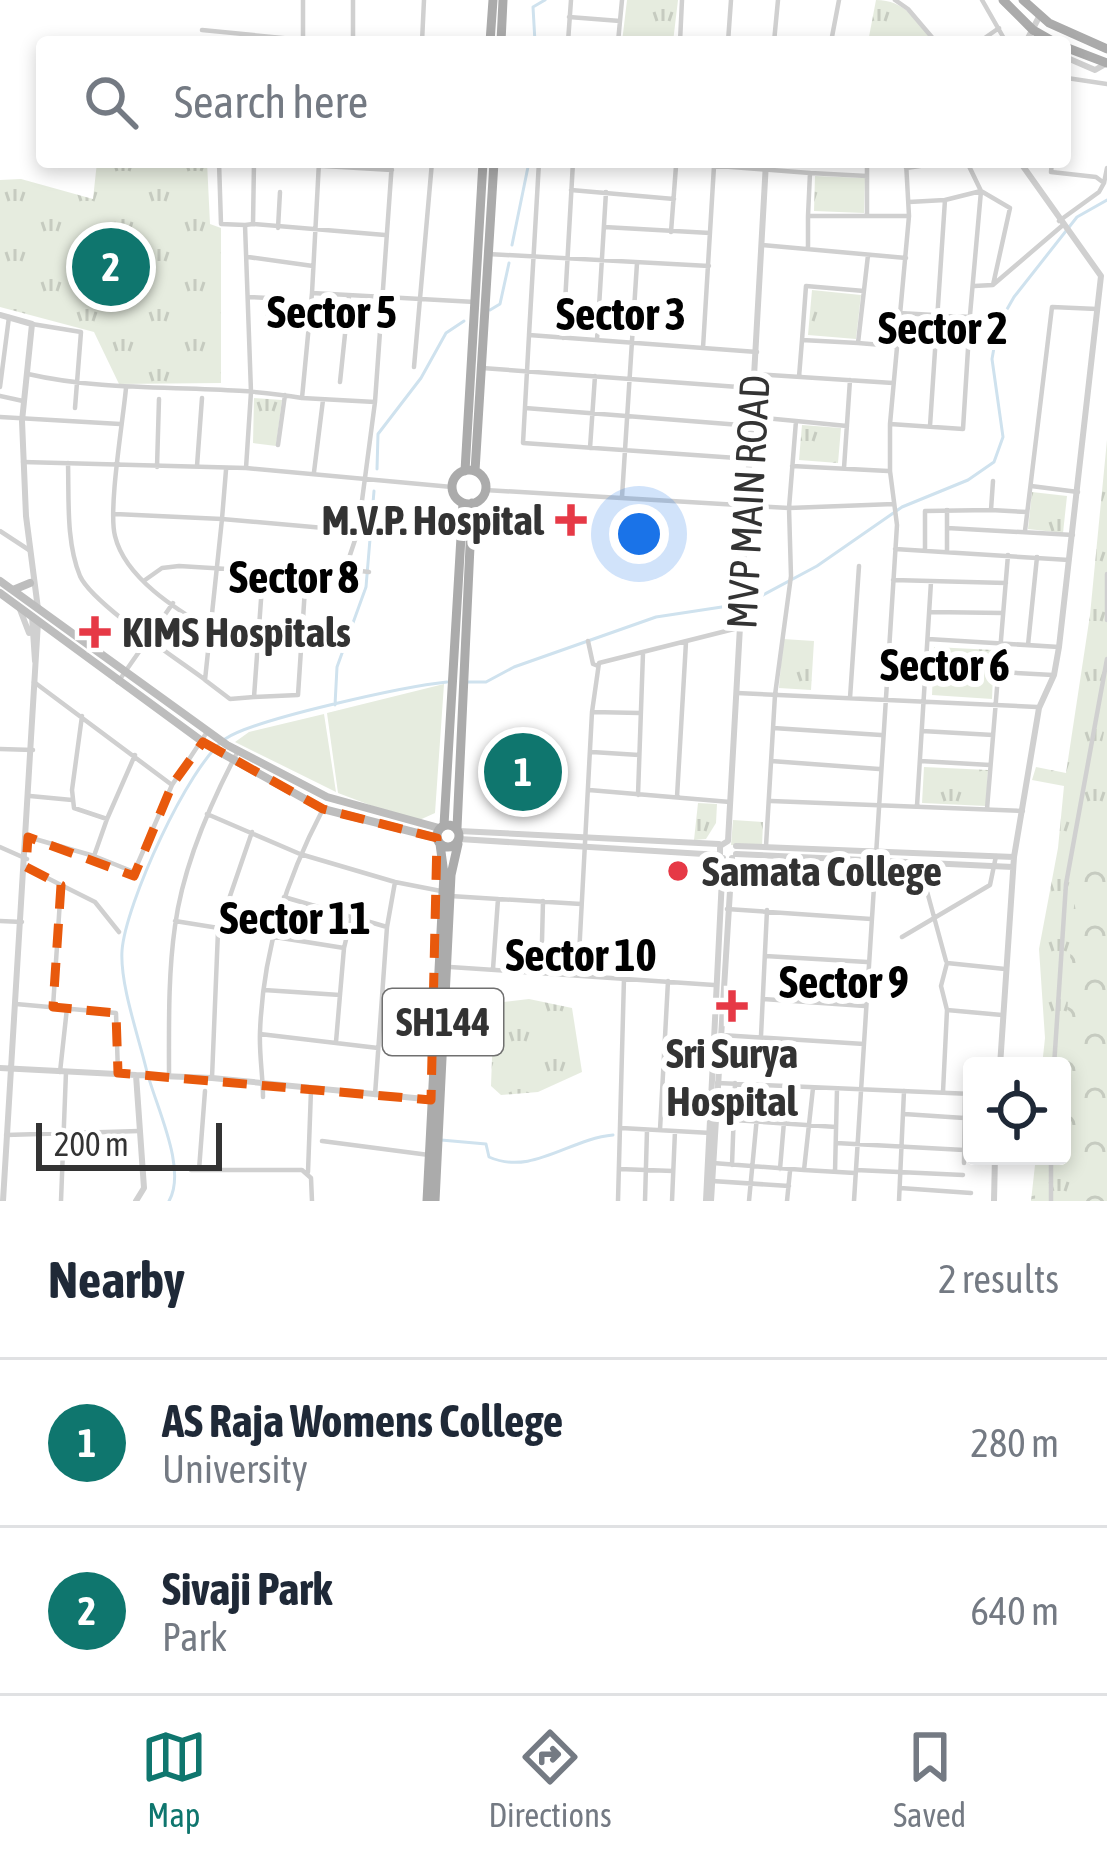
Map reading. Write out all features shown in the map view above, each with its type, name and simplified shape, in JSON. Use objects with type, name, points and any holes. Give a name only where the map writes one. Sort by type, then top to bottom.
[{"type":"main road","points":[[493,0],[496,36]]},
{"type":"main road","points":[[497,36],[503,0]]},
{"type":"main road","points":[[1004,0],[1038,36]]},
{"type":"main road","points":[[1023,0],[1045,19],[1107,49]]},
{"type":"main road","points":[[1071,49],[1107,63]]},
{"type":"main road","points":[[470,471],[481,302],[483,168]]},
{"type":"main road","points":[[481,302],[494,168]]},
{"type":"main road","points":[[470,471],[484,479],[485,490],[468,503],[452,488],[456,477],[470,471]]},
{"type":"main road","name":"SH144","points":[[431,1201],[446,893],[457,838],[456,729],[468,503]]},
{"type":"main road","points":[[0,581],[118,682],[323,809],[457,838]]},
{"type":"main road","points":[[11,590],[30,583]]},
{"type":"main road","points":[[0,593],[125,672],[207,738]]},
{"type":"main road","name":"SH144","points":[[446,893],[440,834],[456,729]]},
{"type":"main road","points":[[235,756],[327,797],[457,838]]},
{"type":"main road","name":"SH144","points":[[431,1201],[429,1155],[435,1100]]},
{"type":"street","points":[[303,0],[303,36]]},
{"type":"street","points":[[353,0],[353,36]]},
{"type":"street","points":[[422,36],[424,0]]},
{"type":"street","points":[[568,36],[571,0]]},
{"type":"street","points":[[619,36],[622,0]]},
{"type":"street","points":[[680,36],[682,0]]},
{"type":"street","points":[[728,36],[731,0]]},
{"type":"street","points":[[775,36],[779,0]]},
{"type":"street","points":[[831,36],[839,0]]},
{"type":"street","points":[[895,0],[931,36]]},
{"type":"street","points":[[982,0],[1003,36]]},
{"type":"street","points":[[569,17],[620,21]]},
{"type":"street","points":[[1038,36],[1045,19]]},
{"type":"street","points":[[988,36],[999,27]]},
{"type":"street","points":[[202,30],[257,36]]},
{"type":"street","points":[[1071,60],[1095,70],[1107,63]]},
{"type":"street","points":[[1071,79],[1107,84]]},
{"type":"street","points":[[219,168],[221,224],[386,236]]},
{"type":"street","points":[[246,468],[251,392],[247,257],[254,168]]},
{"type":"street","points":[[302,398],[320,168]]},
{"type":"street","points":[[145,580],[162,568],[344,576],[358,530],[374,402],[392,168]]},
{"type":"street","points":[[414,367],[431,168]]},
{"type":"street","points":[[539,168],[523,443],[751,459]]},
{"type":"street","points":[[563,338],[573,168]]},
{"type":"street","points":[[671,232],[676,168]]},
{"type":"street","points":[[703,348],[714,168]]},
{"type":"street","name":"MVP MAIN ROAD","points":[[708,1201],[766,168]]},
{"type":"street","points":[[782,168],[867,176]]},
{"type":"street","points":[[867,168],[867,216]]},
{"type":"street","points":[[854,1201],[897,520],[890,424],[909,216],[906,168]]},
{"type":"street","points":[[890,424],[963,429],[981,191],[971,168]]},
{"type":"street","points":[[1000,1057],[1013,867],[1039,707],[1060,647],[1101,276],[1024,168]]},
{"type":"street","points":[[1051,168],[1051,172],[1091,176],[1104,183]]},
{"type":"street","points":[[974,286],[993,285],[1063,225],[1099,192],[1107,168]]},
{"type":"street","points":[[808,249],[810,173]]},
{"type":"street","points":[[571,190],[674,199]]},
{"type":"street","points":[[908,202],[981,191],[1010,208],[993,285]]},
{"type":"street","points":[[278,228],[280,192]]},
{"type":"street","points":[[597,340],[606,193]]},
{"type":"street","points":[[930,426],[945,200]]},
{"type":"street","points":[[808,216],[909,216]]},
{"type":"street","points":[[604,227],[710,233]]},
{"type":"street","points":[[762,245],[906,258]]},
{"type":"street","points":[[488,254],[709,266]]},
{"type":"street","points":[[858,343],[868,255]]},
{"type":"street","points":[[247,257],[313,266]]},
{"type":"street","points":[[622,497],[638,263]]},
{"type":"street","points":[[799,377],[806,286],[864,291]]},
{"type":"street","points":[[312,293],[481,302]]},
{"type":"street","points":[[340,382],[349,296]]},
{"type":"street","points":[[249,297],[286,299]]},
{"type":"street","points":[[268,298],[268,324],[309,327]]},
{"type":"street","points":[[1025,530],[1052,307],[1099,309]]},
{"type":"street","points":[[899,313],[970,317]]},
{"type":"street","points":[[0,386],[4,316],[81,332],[75,408]]},
{"type":"street","points":[[3,1201],[33,750],[35,614],[22,421],[32,323]]},
{"type":"street","points":[[529,335],[757,352]]},
{"type":"street","points":[[802,340],[895,346]]},
{"type":"street","points":[[477,368],[754,388]]},
{"type":"street","points":[[26,374],[126,388],[374,402]]},
{"type":"street","points":[[755,374],[893,383]]},
{"type":"street","points":[[590,448],[595,376]]},
{"type":"street","points":[[844,468],[850,380]]},
{"type":"street","points":[[126,388],[114,535],[130,567],[213,631]]},
{"type":"street","points":[[278,445],[285,395]]},
{"type":"street","points":[[0,396],[22,400]]},
{"type":"street","points":[[197,466],[202,398]]},
{"type":"street","points":[[157,467],[159,399]]},
{"type":"street","points":[[314,473],[323,400]]},
{"type":"street","points":[[525,408],[847,426]]},
{"type":"street","points":[[0,417],[123,424]]},
{"type":"street","points":[[766,846],[775,694],[791,576],[789,508],[796,421]]},
{"type":"street","points":[[23,462],[246,468],[452,488]]},
{"type":"street","points":[[68,463],[69,524],[81,579],[230,699],[298,695],[306,573]]},
{"type":"street","points":[[792,466],[890,471]]},
{"type":"street","points":[[205,680],[226,467]]},
{"type":"street","points":[[991,510],[993,482]]},
{"type":"street","points":[[1031,486],[1078,492]]},
{"type":"street","points":[[485,490],[789,508],[894,506]]},
{"type":"street","points":[[947,510],[947,552]]},
{"type":"street","points":[[925,551],[925,512],[1028,512]]},
{"type":"street","points":[[115,514],[358,530]]},
{"type":"street","points":[[947,528],[1074,535]]},
{"type":"street","points":[[0,531],[29,550]]},
{"type":"street","points":[[895,549],[1071,560]]},
{"type":"street","points":[[987,809],[1008,555]]},
{"type":"street","points":[[1028,645],[1037,557]]},
{"type":"street","points":[[850,698],[859,566]]},
{"type":"street","points":[[345,569],[369,572]]},
{"type":"street","points":[[32,571],[32,642]]},
{"type":"street","points":[[254,697],[263,572]]},
{"type":"street","points":[[1107,574],[1107,620]]},
{"type":"street","points":[[893,580],[1006,583]]},
{"type":"street","points":[[917,806],[932,581]]},
{"type":"street","points":[[118,682],[173,603]]},
{"type":"street","points":[[19,607],[35,661]]},
{"type":"street","points":[[929,612],[1004,613]]},
{"type":"street","points":[[578,974],[598,666],[742,627]]},
{"type":"street","points":[[928,639],[1060,647]]},
{"type":"street","points":[[588,641],[593,664],[598,666]]},
{"type":"street","points":[[677,797],[686,642]]},
{"type":"street","points":[[638,795],[643,653]]},
{"type":"street","points":[[1055,1057],[1066,884],[1107,659]]},
{"type":"street","points":[[998,672],[1054,675]]},
{"type":"street","points":[[34,682],[172,785]]},
{"type":"street","points":[[737,693],[1039,707]]},
{"type":"street","points":[[592,712],[641,713]]},
{"type":"street","points":[[82,716],[74,808],[107,819]]},
{"type":"street","points":[[773,728],[883,735]]},
{"type":"street","points":[[922,730],[993,735]]},
{"type":"street","points":[[28,837],[134,872],[172,785],[207,738]]},
{"type":"street","points":[[0,748],[33,750]]},
{"type":"street","points":[[592,752],[639,755]]},
{"type":"street","points":[[94,856],[135,755]]},
{"type":"street","points":[[166,1075],[175,921],[207,814],[235,756]]},
{"type":"street","points":[[771,761],[881,769]]},
{"type":"street","points":[[920,761],[990,765]]},
{"type":"street","points":[[589,790],[730,802]]},
{"type":"street","points":[[30,796],[73,800]]},
{"type":"street","points":[[769,801],[1023,811]]},
{"type":"street","points":[[263,1097],[260,1034],[270,938],[300,854],[323,809]]},
{"type":"street","points":[[207,814],[300,854],[395,882],[446,893],[581,904]]},
{"type":"street","points":[[212,1078],[218,931],[252,832]]},
{"type":"street","points":[[457,838],[728,851],[1015,857]]},
{"type":"street","points":[[728,851],[766,846],[1013,867]]},
{"type":"street","points":[[0,848],[94,902],[118,932]]},
{"type":"street","points":[[708,1201],[728,851]]},
{"type":"street","points":[[902,937],[990,885],[996,856]]},
{"type":"street","points":[[925,863],[925,884],[947,963],[941,986],[946,1010],[943,1092]]},
{"type":"street","points":[[375,1097],[387,927],[395,882]]},
{"type":"street","points":[[53,1007],[61,885]]},
{"type":"street","points":[[284,897],[387,927]]},
{"type":"street","points":[[493,969],[498,899]]},
{"type":"street","points":[[542,941],[543,902]]},
{"type":"street","points":[[727,909],[872,919]]},
{"type":"street","points":[[761,1036],[767,910]]},
{"type":"street","points":[[336,1042],[351,919]]},
{"type":"street","points":[[0,921],[22,922]]},
{"type":"street","points":[[175,921],[344,948]]},
{"type":"street","points":[[765,956],[869,962]]},
{"type":"street","points":[[947,963],[1006,969]]},
{"type":"street","points":[[442,967],[718,986]]},
{"type":"street","points":[[618,1201],[624,977]]},
{"type":"street","points":[[661,1130],[668,981]]},
{"type":"street","points":[[264,990],[340,995]]},
{"type":"street","points":[[763,999],[866,1006]]},
{"type":"street","points":[[16,1004],[116,1013],[118,1073]]},
{"type":"street","points":[[61,1201],[67,1008]]},
{"type":"street","points":[[946,1010],[1002,1015]]},
{"type":"street","points":[[260,1034],[378,1048]]},
{"type":"street","points":[[718,1035],[864,1044]]},
{"type":"street","points":[[0,1068],[212,1078],[435,1100]]},
{"type":"street","points":[[136,1201],[144,1188],[140,1076]]},
{"type":"street","points":[[717,1083],[963,1094]]},
{"type":"street","points":[[732,1165],[736,1083]]},
{"type":"street","points":[[749,1201],[760,1085]]},
{"type":"street","points":[[780,1169],[788,1086]]},
{"type":"street","points":[[804,1170],[813,1088]]},
{"type":"street","points":[[835,1172],[837,1089]]},
{"type":"street","points":[[311,1090],[308,1172],[312,1201]]},
{"type":"street","points":[[205,1091],[195,1170],[308,1172]]},
{"type":"street","points":[[899,1201],[904,1091]]},
{"type":"street","points":[[904,1114],[963,1118]]},
{"type":"street","points":[[734,1120],[836,1127]]},
{"type":"street","points":[[620,1128],[712,1133]]},
{"type":"street","points":[[645,1201],[647,1130]]},
{"type":"street","points":[[6,1136],[139,1131]]},
{"type":"street","points":[[672,1201],[675,1131]]},
{"type":"street","points":[[322,1141],[429,1155]]},
{"type":"street","points":[[836,1143],[963,1150]]},
{"type":"street","points":[[713,1163],[963,1175]]},
{"type":"street","points":[[994,1201],[995,1165]]},
{"type":"street","points":[[1051,1165],[1052,1201]]},
{"type":"street","points":[[619,1169],[674,1171]]},
{"type":"street","points":[[787,1201],[790,1169]]},
{"type":"street","points":[[939,1201],[941,1175]]},
{"type":"street","points":[[712,1181],[789,1186]]},
{"type":"street","points":[[900,1188],[971,1193]]},
{"type":"highlighted area","points":[[203,742],[323,809],[437,838],[431,1100],[118,1073],[116,1013],[53,1007],[61,885],[26,867],[28,837],[134,876],[172,785]]},
{"type":"green space","points":[[627,0],[678,0],[674,36],[623,36]]},
{"type":"green space","points":[[876,0],[903,8],[929,36],[869,36]]},
{"type":"green space","points":[[96,168],[207,168],[210,224],[221,228],[221,383],[119,384],[94,332],[0,307],[0,180],[21,179],[93,199]]},
{"type":"green space","points":[[815,176],[865,178],[864,213],[814,211]]},
{"type":"green space","points":[[812,290],[861,295],[856,339],[808,335]]},
{"type":"green space","points":[[254,398],[282,400],[276,446],[253,443]]},
{"type":"green space","points":[[802,425],[841,428],[838,463],[799,460]]},
{"type":"green space","points":[[1107,440],[1107,717],[1099,757],[1107,763],[1107,839],[1084,837],[1072,921],[1065,1057],[1043,1057],[1039,949],[1064,786],[1032,780],[1036,767],[1066,773],[1090,615]]},
{"type":"green space","points":[[1107,489],[1107,1201],[1031,1201],[1035,1165],[1071,1165],[1071,1057],[1048,1057]]},
{"type":"green space","points":[[1032,492],[1067,496],[1063,533],[1028,529]]},
{"type":"green space","points":[[783,639],[814,641],[811,690],[779,688]]},
{"type":"green space","points":[[934,647],[994,650],[992,699],[932,695]]},
{"type":"green space","points":[[444,684],[435,813],[415,822],[338,793],[327,713]]},
{"type":"green space","points":[[324,714],[336,792],[235,742],[249,732]]},
{"type":"green space","points":[[924,767],[988,770],[986,806],[922,803]]},
{"type":"green space","points":[[698,803],[717,804],[716,823],[706,839],[694,840]]},
{"type":"green space","points":[[733,820],[763,822],[762,847],[731,845]]},
{"type":"green space","points":[[529,999],[572,1008],[582,1072],[538,1092],[501,1095],[491,1086],[494,1003]]},
{"type":"green space","points":[[1071,1148],[1080,1149],[1080,1201],[1035,1201],[1036,1165],[1071,1165]]},
{"type":"waterway","points":[[535,36],[533,7],[545,0]]},
{"type":"waterway","points":[[512,245],[528,168]]},
{"type":"waterway","points":[[468,682],[486,682],[514,667],[656,617],[748,603],[817,566],[902,507],[968,480],[994,462],[1003,437],[992,359],[998,325],[1014,297],[1077,217],[1107,200]]},
{"type":"waterway","points":[[490,310],[500,304],[509,263]]},
{"type":"waterway","points":[[377,469],[378,434],[421,378],[446,333],[464,321]]},
{"type":"waterway","points":[[335,705],[337,667],[366,587],[374,491]]},
{"type":"waterway","points":[[169,1201],[174,1187],[172,1154],[130,1010],[122,951],[134,902],[177,806],[210,754],[241,731],[332,704],[447,682]]},
{"type":"waterway","points":[[441,1140],[486,1144],[489,1157],[520,1162],[613,1135]]},
{"type":"place","name":"Sivaji Park","points":[[111,267]]},
{"type":"place","name":"M.V.P. Hospital","points":[[571,520]]},
{"type":"place","name":"KIMS Hospitals","points":[[95,632]]},
{"type":"place","name":"AS Raja Womens College","points":[[523,772]]},
{"type":"place","name":"Samata College","points":[[678,871]]},
{"type":"place","name":"Sri Surya Hospital","points":[[732,1006]]},
{"type":"district","name":"Sector 5","points":[[332,312]]},
{"type":"district","name":"Sector 3","points":[[621,314]]},
{"type":"district","name":"Sector 2","points":[[943,328]]},
{"type":"district","name":"Sector 8","points":[[294,577]]},
{"type":"district","name":"Sector 6","points":[[945,665]]},
{"type":"district","name":"Sector 11","points":[[295,918]]},
{"type":"district","name":"Sector 10","points":[[581,955]]},
{"type":"district","name":"Sector 9","points":[[844,982]]}]
